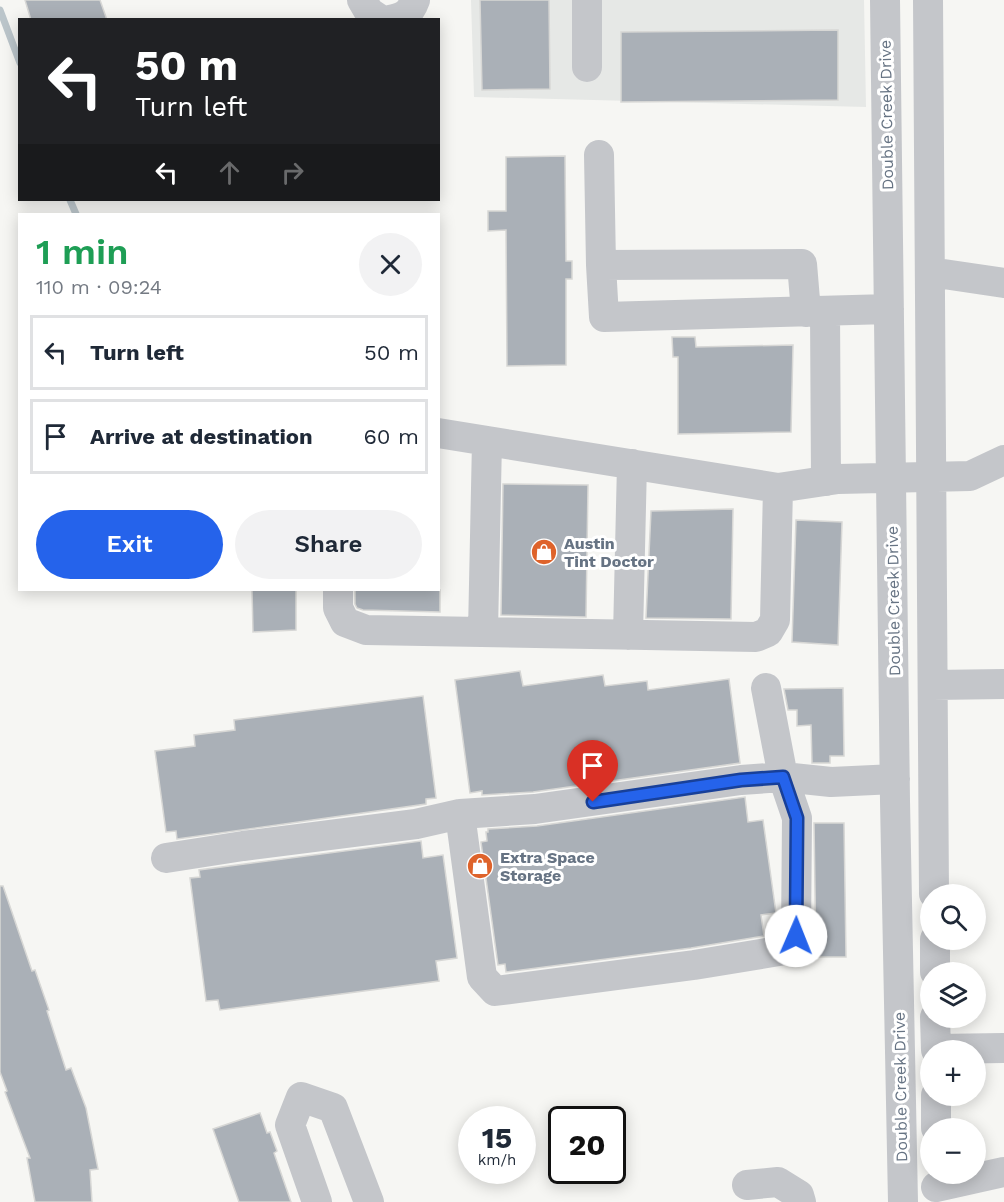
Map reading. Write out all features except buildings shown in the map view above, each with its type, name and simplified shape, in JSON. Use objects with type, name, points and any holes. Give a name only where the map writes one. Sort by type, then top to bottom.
[{"type":"street","points":[[362,0],[369,12],[378,18]]},
{"type":"street","points":[[401,18],[411,11],[415,0]]},
{"type":"street","points":[[587,0],[587,66]]},
{"type":"street","name":"Double Creek Drive","points":[[885,0],[903,1202]]},
{"type":"street","points":[[928,0],[934,884]]},
{"type":"street","points":[[599,155],[604,317],[889,309]]},
{"type":"street","points":[[601,265],[802,264],[816,311],[826,481]]},
{"type":"street","points":[[930,272],[1004,283]]},
{"type":"street","points":[[440,433],[778,488],[838,479],[970,476],[1004,460]]},
{"type":"street","points":[[483,632],[487,441]]},
{"type":"street","points":[[628,635],[632,465]]},
{"type":"street","points":[[338,591],[338,608],[345,622],[366,630],[756,637],[768,632],[775,620],[778,488]]},
{"type":"street","points":[[933,685],[1004,684]]},
{"type":"street","points":[[460,814],[482,977],[495,991],[694,965],[791,949],[796,936],[797,818],[783,777],[766,688]]},
{"type":"street","points":[[166,858],[243,846],[416,825],[460,814],[534,809],[741,780],[783,777],[831,782],[895,780]]},
{"type":"street","points":[[986,1049],[1004,1048]]},
{"type":"street","points":[[317,1202],[290,1125],[301,1097],[333,1108],[369,1202]]},
{"type":"street","points":[[936,1188],[1004,1172]]},
{"type":"street","points":[[747,1185],[778,1182],[799,1195],[801,1202]]},
{"type":"shaded area","points":[[471,0],[864,0],[866,107],[474,97]]},
{"type":"waterway","points":[[0,10],[18,58]]},
{"type":"waterway","points":[[70,201],[76,213]]},
{"type":"place","name":"Austin Tint Doctor","points":[[544,552]]},
{"type":"place","name":"Extra Space Storage","points":[[480,866]]},
{"type":"route","points":[[593,802],[741,780],[783,777],[797,818],[796,936]]}]
